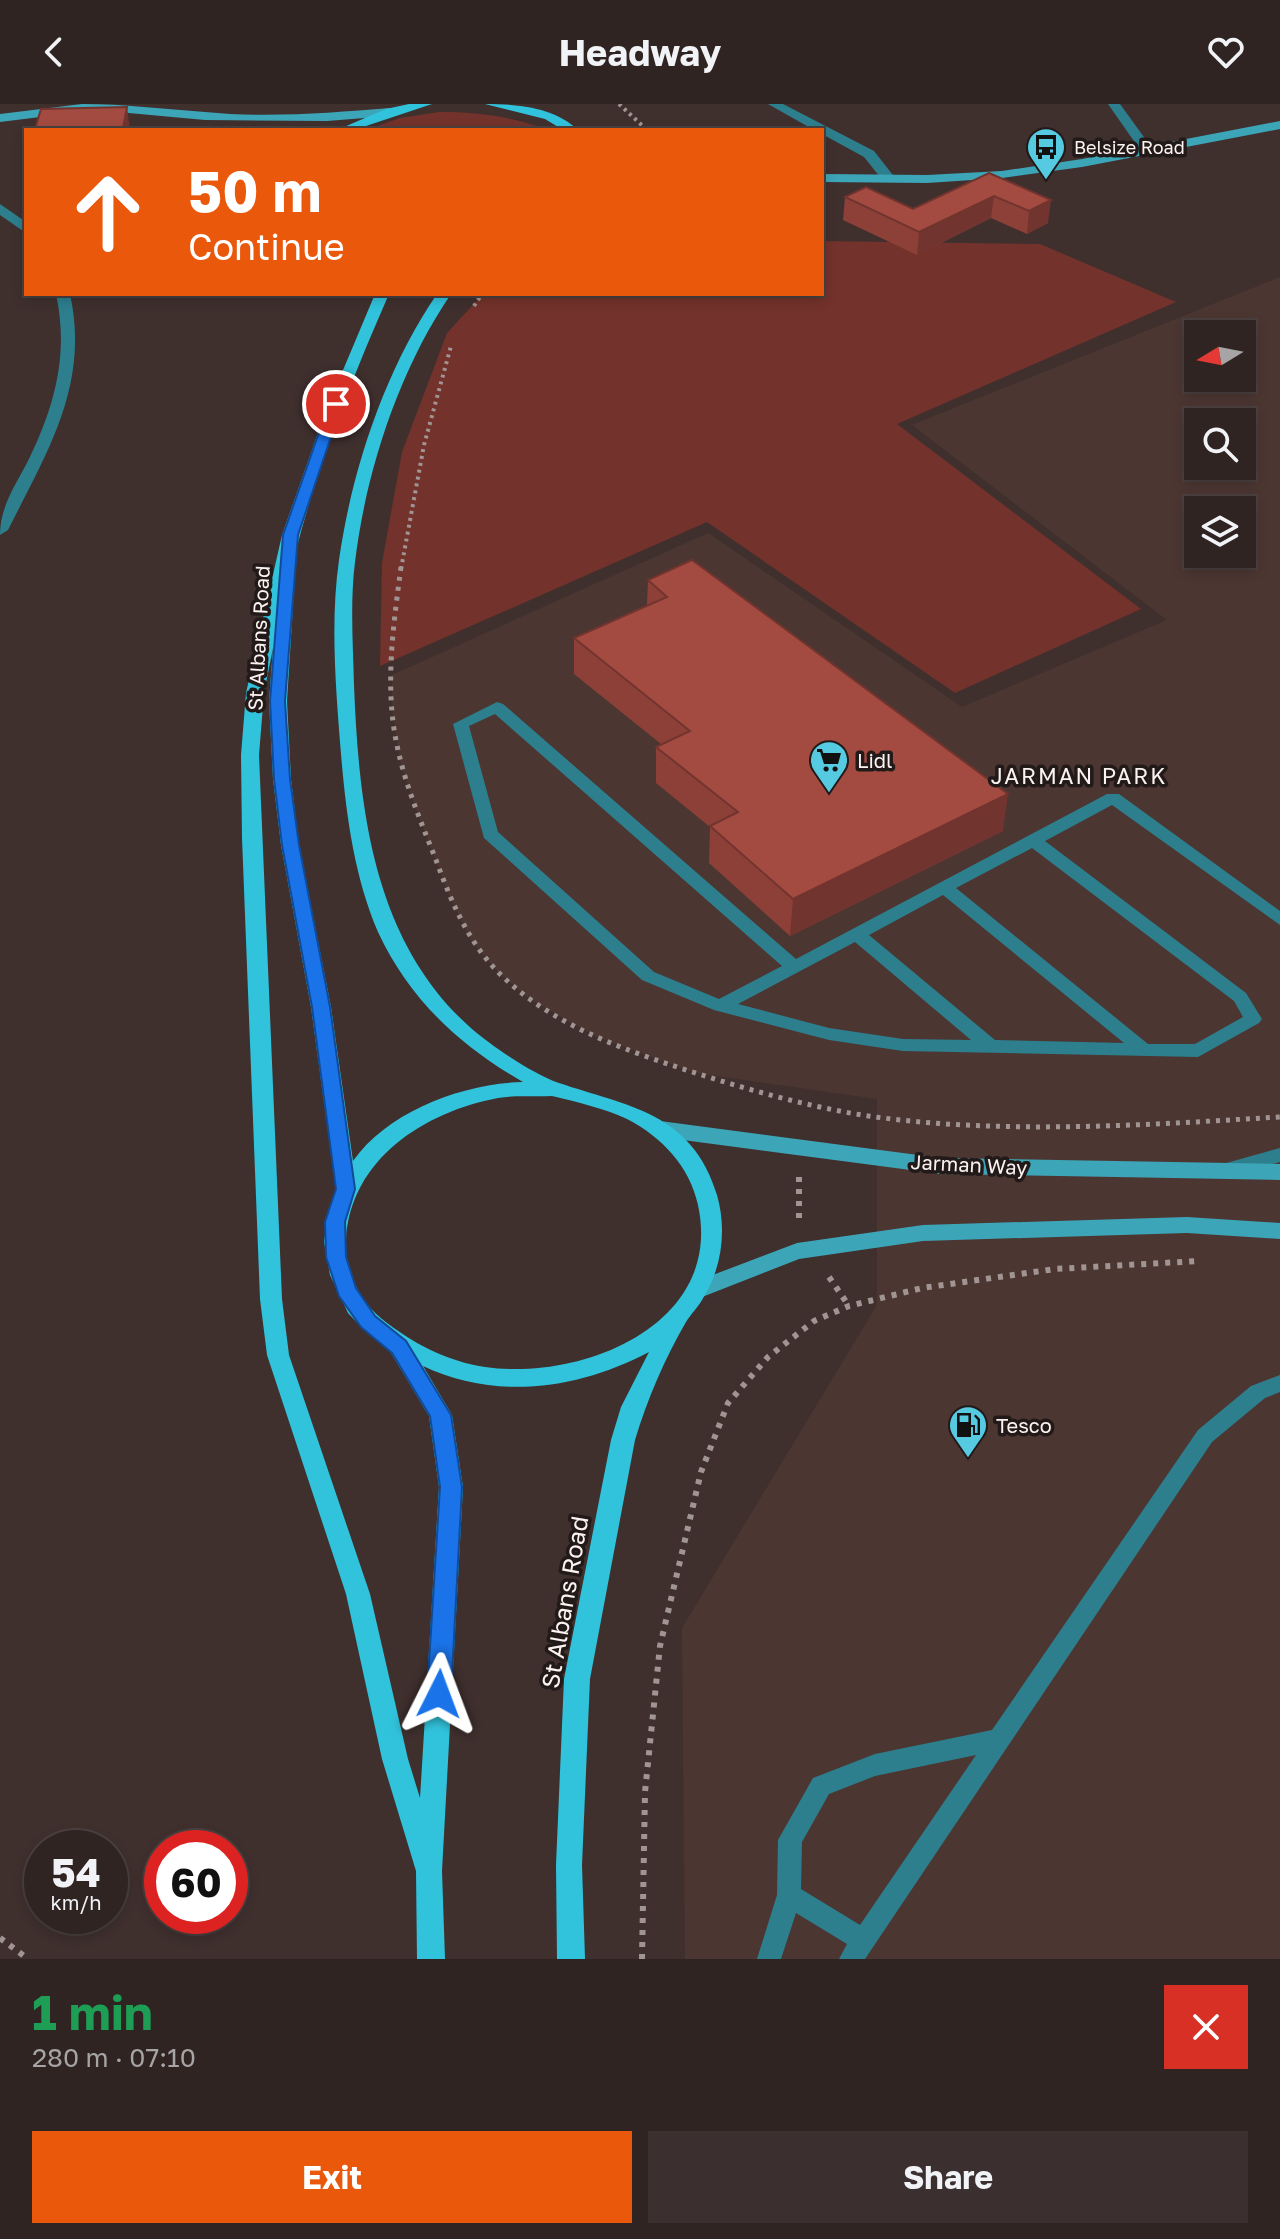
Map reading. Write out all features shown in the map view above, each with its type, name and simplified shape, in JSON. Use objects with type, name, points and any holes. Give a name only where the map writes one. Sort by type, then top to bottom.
[{"type":"main road","points":[[348,128],[401,108],[426,104]]},
{"type":"main road","points":[[491,104],[545,110],[569,128]]},
{"type":"main road","name":"St Albans Road","points":[[346,1189],[321,1007],[290,845],[282,779],[278,701],[290,535],[352,361],[381,296]]},
{"type":"main road","points":[[443,296],[420,332],[382,425],[354,522],[347,562],[344,608],[347,730],[359,830],[373,894],[404,961],[436,1004],[473,1040],[552,1089]]},
{"type":"main road","points":[[290,535],[255,693],[250,755],[251,854],[271,1299],[278,1355],[358,1594],[395,1759],[429,1871]]},
{"type":"main road","points":[[552,1089],[611,1103],[660,1129],[692,1163],[711,1203],[713,1247],[697,1290],[678,1315],[634,1350],[578,1373],[514,1380],[452,1371],[399,1347],[368,1321],[346,1290],[336,1257],[335,1222],[346,1189],[370,1153],[406,1123],[451,1102],[501,1090],[552,1089]]},
{"type":"main road","name":"St Albans Road","points":[[571,1959],[569,1865],[577,1679],[623,1440],[633,1407],[678,1315]]},
{"type":"main road","points":[[399,1347],[440,1415],[451,1487],[429,1871],[431,1959]]},
{"type":"street","points":[[774,104],[820,128]]},
{"type":"street","points":[[1114,104],[1148,151]]},
{"type":"street","points":[[0,118],[29,109],[96,106],[205,116],[327,117],[401,108]]},
{"type":"street","points":[[205,116],[228,128]]},
{"type":"street","points":[[824,178],[962,178],[1008,173],[1148,151],[1280,125]]},
{"type":"street","points":[[824,130],[869,154],[889,179]]},
{"type":"street","points":[[1255,130],[1276,140]]},
{"type":"street","points":[[0,208],[24,227]]},
{"type":"street","points":[[0,530],[54,418],[67,376],[70,337],[63,296]]},
{"type":"street","name":"Jarman Way","points":[[660,1129],[941,1166],[1280,1172]]},
{"type":"street","points":[[697,1290],[797,1251],[923,1233],[1187,1225],[1280,1231]]},
{"type":"lane","points":[[794,967],[497,707],[461,724],[490,834],[648,976],[720,1006],[829,1034],[903,1045],[1198,1051],[1253,1019],[1240,997],[1033,840]]},
{"type":"lane","points":[[720,1006],[1113,798],[1280,919]]},
{"type":"lane","points":[[944,887],[1144,1050]]},
{"type":"lane","points":[[857,934],[991,1047]]},
{"type":"lane","points":[[1223,1170],[1280,1155]]},
{"type":"lane","points":[[789,1895],[858,1950],[1205,1436],[1258,1392],[1280,1383]]},
{"type":"lane","points":[[769,1959],[789,1895],[790,1840],[821,1786],[875,1765],[1002,1739]]},
{"type":"path","points":[[619,104],[645,128]]},
{"type":"path","points":[[814,1104],[804,1148],[796,1214],[813,1249],[849,1306]]},
{"type":"path","points":[[642,1959],[645,1792],[660,1646],[701,1472],[728,1403],[758,1368],[814,1321],[849,1306],[922,1288],[1055,1269],[1204,1261]]},
{"type":"path","points":[[0,1938],[28,1959]]},
{"type":"shaded area","points":[[439,112],[467,113],[520,121],[541,128],[372,128],[400,118]]},
{"type":"shaded area","points":[[824,241],[1040,244],[1176,302],[897,424],[1141,609],[955,693],[707,522],[380,666],[382,563],[402,452],[447,333],[481,296],[824,296]]},
{"type":"shaded area","name":"JARMAN PARK","points":[[1280,277],[1280,1959],[685,1959],[682,1628],[877,1305],[877,1099],[695,1073],[597,1037],[531,1000],[499,973],[472,942],[448,893],[413,801],[400,761],[392,709],[392,675],[708,533],[962,707],[1167,620],[912,425]]},
{"type":"building","points":[[127,107],[123,128],[35,128],[41,109]]},
{"type":"building","points":[[989,173],[1051,200],[1029,211],[994,196],[919,232],[845,197],[866,187],[913,209]]},
{"type":"building","points":[[692,560],[1008,794],[793,899],[710,826],[738,812],[656,747],[690,731],[574,638],[667,597],[648,580]]},
{"type":"place","name":"Belsize Road","points":[[1046,181]]},
{"type":"place","name":"Lidl","points":[[829,794]]},
{"type":"place","name":"Tesco","points":[[968,1459]]},
{"type":"district","name":"JARMAN PARK","points":[[1079,775]]},
{"type":"route","points":[[336,404],[290,535],[278,701],[282,779],[290,845],[321,1007],[346,1189],[335,1222],[336,1257],[346,1290],[368,1321],[399,1347],[440,1415],[451,1487],[439,1694]]}]
